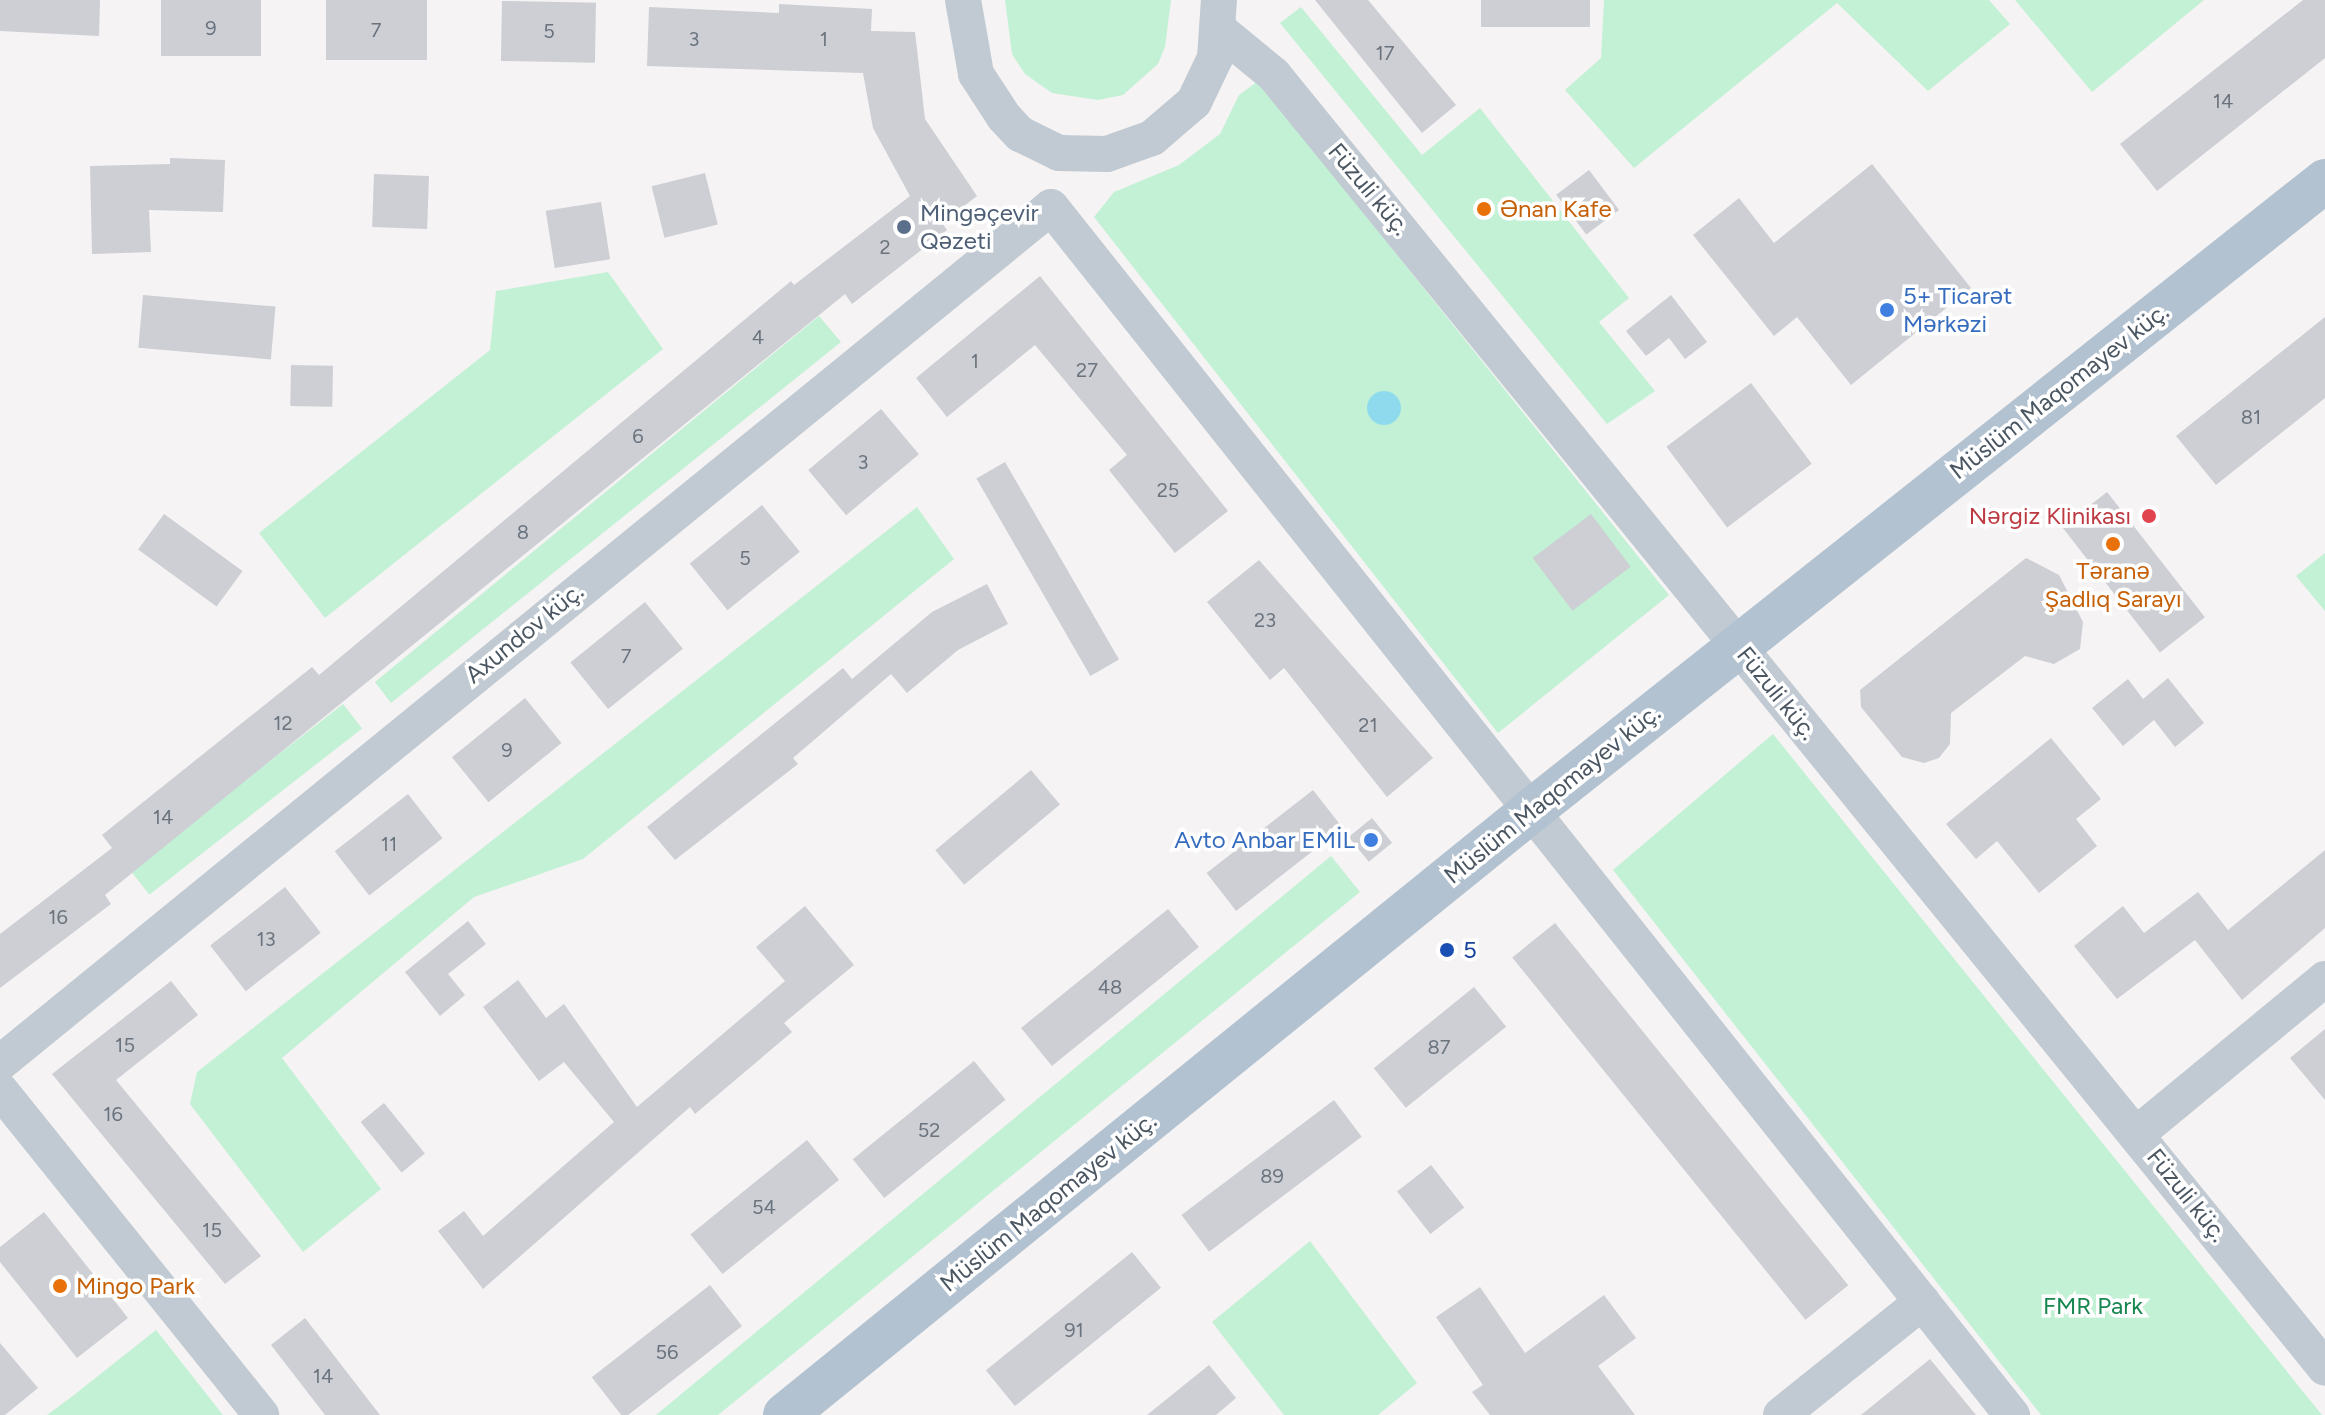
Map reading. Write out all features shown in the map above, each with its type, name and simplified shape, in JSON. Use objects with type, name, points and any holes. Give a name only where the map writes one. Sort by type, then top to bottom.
[{"type":"main road","name":"Müslüm Maqomayev küç.","points":[[785,1415],[1532,810],[2325,181]]},
{"type":"street","points":[[963,0],[968,48],[990,102],[1020,134],[1059,153],[1127,150],[1182,116],[1207,79],[1218,14]]},
{"type":"street","name":"Füzuli küç.","points":[[1218,14],[1274,75],[2138,1133],[2325,1368]]},
{"type":"street","points":[[1059,153],[1051,207],[2012,1415]]},
{"type":"street","name":"Axundov küç.","points":[[0,1063],[1051,207]]},
{"type":"street","points":[[2138,1133],[2325,979]]},
{"type":"street","points":[[0,1090],[261,1415]]},
{"type":"street","points":[[1781,1415],[1922,1302]]},
{"type":"green space","points":[[1005,0],[1171,0],[1165,47],[1158,64],[1123,95],[1098,100],[1052,93],[1025,74],[1012,54]]},
{"type":"green space","points":[[1604,0],[1989,0],[2010,24],[1928,91],[1837,3],[1634,168],[1565,90],[1601,58]]},
{"type":"green space","points":[[2015,0],[2204,0],[2092,92]]},
{"type":"green space","points":[[1301,7],[1422,155],[1480,108],[1629,298],[1599,322],[1655,391],[1607,424],[1280,23]]},
{"type":"green space","points":[[1258,81],[1669,595],[1498,733],[1094,217],[1114,192],[1179,165],[1220,134],[1239,95]]},
{"type":"green space","points":[[608,272],[663,349],[325,618],[259,533],[490,350],[496,291]]},
{"type":"green space","points":[[819,316],[841,342],[391,703],[375,682]]},
{"type":"green space","points":[[917,507],[954,559],[583,859],[474,897],[282,1058],[381,1189],[303,1252],[190,1104],[197,1072]]},
{"type":"green space","points":[[2325,553],[2325,611],[2296,576]]},
{"type":"green space","points":[[343,704],[362,728],[149,895],[130,870]]},
{"type":"green space","name":"FMR Park","points":[[1773,734],[2322,1415],[2041,1415],[1613,870]]},
{"type":"green space","points":[[1331,856],[1360,892],[718,1415],[656,1415]]},
{"type":"green space","points":[[1310,1241],[1417,1383],[1378,1415],[1284,1415],[1212,1322]]},
{"type":"green space","points":[[156,1330],[223,1415],[47,1415],[74,1395]]},
{"type":"water","points":[[1384,391],[1396,396],[1401,408],[1396,420],[1384,425],[1372,420],[1367,408],[1372,396]]},
{"type":"building","points":[[0,0],[100,0],[99,36],[0,31]]},
{"type":"building","points":[[161,0],[261,0],[261,56],[161,56]]},
{"type":"building","points":[[326,0],[427,0],[427,60],[326,60]]},
{"type":"building","points":[[1315,0],[1368,0],[1456,105],[1422,133]]},
{"type":"building","points":[[1481,0],[1590,0],[1590,27],[1481,27]]},
{"type":"building","points":[[2303,0],[2325,0],[2325,58],[2157,191],[2120,144]]},
{"type":"building","points":[[502,1],[596,3],[595,63],[501,61]]},
{"type":"building","points":[[779,4],[872,9],[871,31],[915,32],[925,119],[977,196],[942,223],[947,230],[852,304],[845,294],[105,895],[111,904],[0,988],[0,934],[112,848],[102,835],[312,667],[319,675],[791,281],[794,285],[910,196],[873,128],[863,73],[647,66],[649,7],[779,13]]},
{"type":"building","points":[[170,158],[225,160],[223,212],[149,210],[151,252],[92,254],[90,166],[170,164]]},
{"type":"building","points":[[1872,164],[1971,288],[1851,385],[1797,317],[1774,336],[1693,235],[1739,198],[1774,243]]},
{"type":"building","points":[[1589,170],[1619,210],[1586,235],[1556,195]]},
{"type":"building","points":[[705,173],[718,224],[664,238],[652,186]]},
{"type":"building","points":[[374,174],[429,176],[427,229],[372,227]]},
{"type":"building","points":[[601,202],[610,259],[555,268],[546,211]]},
{"type":"building","points":[[1040,276],[1228,511],[1175,553],[1109,470],[1127,455],[1035,345],[947,417],[916,378]]},
{"type":"building","points":[[143,295],[275,307],[271,359],[138,348]]},
{"type":"building","points":[[1671,295],[1707,342],[1685,359],[1669,338],[1646,356],[1626,331]]},
{"type":"building","points":[[2325,317],[2325,398],[2216,485],[2176,436]]},
{"type":"building","points":[[291,365],[333,366],[332,407],[290,406]]},
{"type":"building","points":[[1751,383],[1812,464],[1727,527],[1666,447]]},
{"type":"building","points":[[881,409],[919,454],[846,515],[808,470]]},
{"type":"building","points":[[1005,462],[1119,659],[1090,676],[976,478]]},
{"type":"building","points":[[2107,492],[2205,617],[2160,652],[2062,527]]},
{"type":"building","points":[[762,505],[800,552],[727,610],[690,564]]},
{"type":"building","points":[[164,514],[242,571],[217,607],[138,550]]},
{"type":"building","points":[[1591,514],[1631,567],[1572,611],[1533,558]]},
{"type":"building","points":[[2026,558],[2059,575],[2083,622],[2080,649],[2054,664],[2025,656],[1951,713],[1950,744],[1939,758],[1924,763],[1902,757],[1861,707],[1860,690]]},
{"type":"building","points":[[1259,560],[1433,758],[1387,797],[1284,668],[1270,680],[1207,602]]},
{"type":"building","points":[[987,584],[1008,624],[958,650],[907,693],[891,674],[793,758],[798,764],[675,860],[647,827],[843,668],[852,679],[932,612]]},
{"type":"building","points":[[645,602],[683,649],[608,709],[570,662]]},
{"type":"building","points":[[2168,678],[2204,723],[2175,747],[2154,720],[2123,746],[2092,708],[2128,679],[2143,699]]},
{"type":"building","points":[[525,698],[562,743],[488,802],[452,757]]},
{"type":"building","points":[[2051,738],[2101,799],[2076,819],[2097,846],[2039,893],[1997,841],[1976,859],[1946,824]]},
{"type":"building","points":[[1031,770],[1060,804],[964,885],[935,850]]},
{"type":"building","points":[[1313,790],[1343,828],[1236,911],[1207,873]]},
{"type":"building","points":[[408,794],[442,838],[369,895],[335,851]]},
{"type":"building","name":"Avto Anbar EMİL","points":[[1372,818],[1392,843],[1369,862],[1349,837]]},
{"type":"building","points":[[2325,850],[2325,928],[2242,1000],[2195,940],[2117,999],[2074,946],[2123,906],[2144,933],[2198,892],[2228,930]]},
{"type":"building","points":[[285,887],[321,933],[246,991],[210,945]]},
{"type":"building","points":[[805,906],[854,965],[784,1023],[792,1032],[695,1114],[690,1107],[483,1289],[438,1231],[464,1211],[483,1236],[614,1122],[564,1062],[539,1081],[483,1007],[518,980],[546,1018],[564,1004],[637,1107],[785,981],[756,947]]},
{"type":"building","points":[[1168,909],[1199,947],[1052,1066],[1021,1028]]},
{"type":"building","points":[[468,921],[486,944],[448,974],[465,995],[440,1016],[405,972]]},
{"type":"building","points":[[1555,923],[1848,1285],[1806,1320],[1512,958]]},
{"type":"building","points":[[171,981],[198,1015],[116,1080],[261,1256],[225,1284],[52,1074]]},
{"type":"building","points":[[1474,987],[1506,1027],[1406,1108],[1374,1068]]},
{"type":"building","points":[[2325,1029],[2325,1100],[2290,1058]]},
{"type":"building","points":[[974,1061],[1005,1100],[884,1198],[853,1159]]},
{"type":"building","points":[[1334,1100],[1362,1137],[1209,1252],[1181,1215]]},
{"type":"building","points":[[384,1103],[425,1154],[402,1172],[361,1122]]},
{"type":"building","points":[[807,1140],[839,1180],[723,1274],[690,1234]]},
{"type":"building","points":[[1431,1165],[1464,1208],[1430,1234],[1397,1191]]},
{"type":"building","points":[[44,1212],[128,1318],[77,1358],[0,1262],[0,1247]]},
{"type":"building","points":[[1132,1252],[1161,1288],[1015,1406],[986,1370]]},
{"type":"building","points":[[710,1285],[742,1326],[628,1415],[621,1415],[592,1377]]},
{"type":"building","points":[[1480,1287],[1525,1353],[1604,1295],[1636,1338],[1598,1366],[1635,1415],[1490,1415],[1472,1392],[1483,1385],[1436,1317]]},
{"type":"building","points":[[305,1318],[380,1415],[325,1415],[271,1345]]},
{"type":"building","points":[[0,1343],[38,1388],[5,1415],[0,1415]]},
{"type":"building","points":[[1930,1359],[1976,1415],[1861,1415]]},
{"type":"building","points":[[1209,1365],[1236,1398],[1216,1415],[1147,1415]]},
{"type":"place","name":"Ənan Kafe","points":[[1484,209]]},
{"type":"place","name":"Mingəçevir Qəzeti","points":[[904,227]]},
{"type":"place","name":"5+ Ticarət Mərkəzi","points":[[1887,310]]},
{"type":"place","name":"Nərgiz Klinikası","points":[[2149,516]]},
{"type":"place","name":"Təranə Şadlıq Sarayı","points":[[2113,544]]},
{"type":"place","name":"Avto Anbar EMİL","points":[[1371,840]]},
{"type":"place","name":"5","points":[[1447,950]]},
{"type":"place","name":"Mingo Park","points":[[60,1286]]}]
